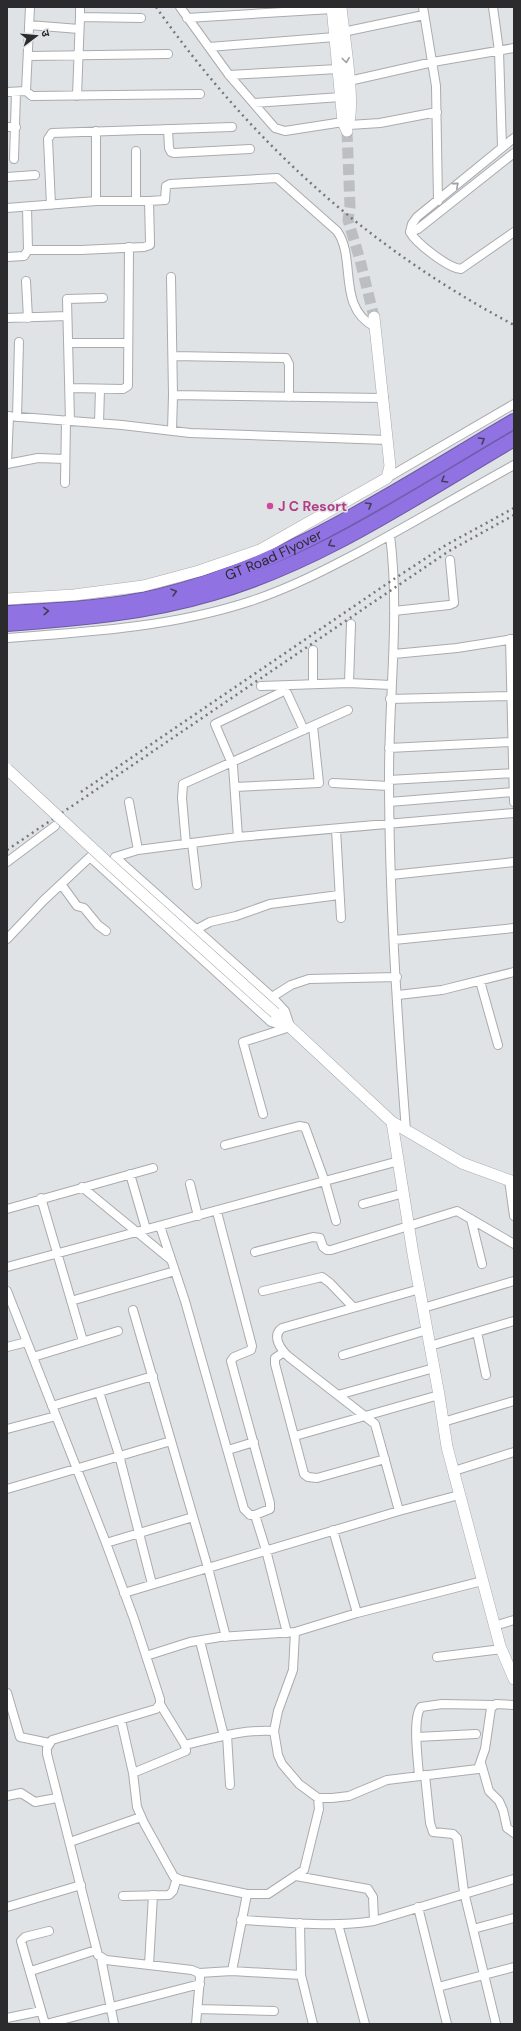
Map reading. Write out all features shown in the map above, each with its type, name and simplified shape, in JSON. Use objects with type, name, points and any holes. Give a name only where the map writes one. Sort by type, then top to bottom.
[{"type":"highway","name":"GT Road Flyover","points":[[7,613],[89,608],[159,596],[212,581],[261,563],[312,538],[514,421]]},
{"type":"highway","name":"GT Road Flyover","points":[[7,624],[88,618],[160,606],[214,593],[266,575],[317,552],[362,528],[514,439]]},
{"type":"street","points":[[26,91],[30,7]]},
{"type":"street","points":[[77,96],[80,7]]},
{"type":"street","points":[[180,7],[229,75],[275,128],[281,130],[380,123],[437,112]]},
{"type":"street","points":[[493,7],[499,51],[502,147]]},
{"type":"street","points":[[187,18],[335,8],[349,81],[350,112],[347,126]]},
{"type":"street","points":[[209,47],[339,34],[423,11],[433,62],[437,112],[438,201]]},
{"type":"street","points":[[80,17],[141,18]]},
{"type":"street","points":[[30,25],[79,29]]},
{"type":"street","points":[[339,34],[338,69],[341,97],[347,126]]},
{"type":"street","points":[[349,81],[433,62],[514,48]]},
{"type":"street","points":[[28,56],[168,54]]},
{"type":"street","points":[[229,75],[338,69]]},
{"type":"street","points":[[7,92],[26,91],[32,96],[200,94]]},
{"type":"street","points":[[14,159],[11,127],[16,92]]},
{"type":"street","points":[[254,103],[341,97]]},
{"type":"street","points":[[51,205],[49,135],[55,132],[232,127]]},
{"type":"street","points":[[168,128],[169,148],[171,152],[174,153],[250,149]]},
{"type":"street","points":[[96,131],[96,202]]},
{"type":"street","points":[[410,232],[412,224],[417,217],[514,138]]},
{"type":"street","points":[[136,151],[136,200]]},
{"type":"street","points":[[410,232],[418,229],[514,152]]},
{"type":"street","points":[[7,177],[35,175]]},
{"type":"street","points":[[7,208],[96,202],[165,200],[166,186],[170,184],[277,178],[337,231],[342,238],[346,252],[349,287],[353,300],[363,320],[375,322],[390,466],[387,478]]},
{"type":"street","points":[[28,250],[60,251],[129,248],[150,245],[149,201]]},
{"type":"street","points":[[7,257],[24,256],[28,250],[27,207]]},
{"type":"street","points":[[410,232],[418,243],[454,267],[461,269],[514,232]]},
{"type":"street","points":[[70,388],[123,389],[128,386],[127,343],[129,248]]},
{"type":"street","points":[[171,277],[173,356],[172,431]]},
{"type":"street","points":[[26,281],[28,318]]},
{"type":"street","points":[[64,483],[70,388],[67,302],[69,298],[103,298]]},
{"type":"street","points":[[7,318],[67,316]]},
{"type":"street","points":[[19,342],[7,463],[38,458],[65,459]]},
{"type":"street","points":[[68,343],[127,343]]},
{"type":"street","points":[[173,356],[286,358],[289,364],[289,397]]},
{"type":"street","points":[[99,423],[100,389]]},
{"type":"street","points":[[173,395],[384,398]]},
{"type":"street","points":[[7,599],[74,595],[143,586],[199,571],[260,550],[514,404]]},
{"type":"street","points":[[11,416],[68,420],[172,431],[387,440]]},
{"type":"street","points":[[7,638],[128,629],[177,621],[223,610],[305,580],[390,535],[514,465]]},
{"type":"street","points":[[390,535],[394,567],[394,654],[390,699],[389,802],[394,940],[406,1130]]},
{"type":"street","points":[[394,611],[449,605],[454,603],[450,560]]},
{"type":"street","points":[[349,683],[352,624]]},
{"type":"street","points":[[394,654],[457,648],[512,639],[510,696],[513,720],[512,742],[514,802]]},
{"type":"street","points":[[312,683],[313,650]]},
{"type":"street","points":[[260,686],[312,683],[392,685]]},
{"type":"street","points":[[238,837],[232,761],[216,724],[281,692],[287,693],[304,730]]},
{"type":"street","points":[[390,699],[510,696]]},
{"type":"street","points":[[197,885],[189,844],[182,785],[232,761],[348,710]]},
{"type":"street","points":[[235,787],[319,783],[313,726]]},
{"type":"street","points":[[389,748],[512,742]]},
{"type":"street","points":[[7,768],[106,861],[291,1027],[392,1122],[462,1163],[512,1181],[514,1216]]},
{"type":"street","points":[[333,784],[389,783],[513,774]]},
{"type":"street","points":[[389,802],[513,792]]},
{"type":"street","points":[[129,802],[138,850]]},
{"type":"street","points":[[291,1027],[284,1010],[272,997],[115,857],[138,850],[238,837],[514,813]]},
{"type":"street","points":[[7,862],[55,826]]},
{"type":"street","points":[[336,829],[340,918]]},
{"type":"street","points":[[7,939],[90,857],[271,1022],[291,1027]]},
{"type":"street","points":[[391,875],[514,862]]},
{"type":"street","points":[[61,884],[77,906],[84,908],[98,925],[106,931]]},
{"type":"street","points":[[197,929],[210,922],[236,916],[270,904],[339,895]]},
{"type":"street","points":[[394,940],[514,928]]},
{"type":"street","points":[[398,995],[442,990],[514,972]]},
{"type":"street","points":[[272,997],[291,985],[309,979],[397,978]]},
{"type":"street","points":[[480,981],[498,1045]]},
{"type":"street","points":[[263,1114],[243,1042],[291,1027]]},
{"type":"street","points":[[392,1122],[423,1308],[440,1395],[443,1422],[459,1495],[494,1626],[514,1679]]},
{"type":"street","points":[[225,1145],[302,1125],[306,1129],[325,1182],[336,1221]]},
{"type":"street","points":[[7,1267],[58,1252],[217,1212],[399,1161]]},
{"type":"street","points":[[7,1208],[153,1168]]},
{"type":"street","points":[[130,1174],[146,1229]]},
{"type":"street","points":[[190,1184],[198,1216]]},
{"type":"street","points":[[82,1187],[171,1260]]},
{"type":"street","points":[[363,1204],[404,1193]]},
{"type":"street","points":[[41,1198],[83,1341]]},
{"type":"street","points":[[255,1252],[313,1237],[320,1238],[323,1247],[327,1250],[331,1250],[457,1210],[514,1244]]},
{"type":"street","points":[[160,1226],[175,1271],[244,1509],[250,1515],[255,1515],[267,1511],[270,1507],[254,1442],[231,1361],[234,1357],[251,1350],[252,1346],[217,1212]]},
{"type":"street","points":[[471,1219],[482,1264]]},
{"type":"street","points":[[71,1301],[175,1271]]},
{"type":"street","points":[[263,1291],[322,1277],[330,1282],[353,1307]]},
{"type":"street","points":[[423,1308],[514,1281]]},
{"type":"street","points":[[399,1510],[375,1424],[284,1352],[277,1338],[278,1333],[282,1328],[420,1289]]},
{"type":"street","points":[[7,1291],[106,1543],[146,1656],[160,1704],[186,1748],[184,1753],[133,1773]]},
{"type":"street","points":[[133,1310],[208,1568],[226,1637]]},
{"type":"street","points":[[430,1346],[514,1322]]},
{"type":"street","points":[[343,1355],[427,1330]]},
{"type":"street","points":[[33,1357],[118,1331]]},
{"type":"street","points":[[477,1332],[486,1375]]},
{"type":"street","points":[[7,1347],[27,1342]]},
{"type":"street","points":[[284,1352],[275,1358],[275,1364],[304,1474],[313,1479],[385,1459]]},
{"type":"street","points":[[338,1396],[434,1368]]},
{"type":"street","points":[[52,1406],[153,1376]]},
{"type":"street","points":[[99,1392],[120,1455],[152,1584]]},
{"type":"street","points":[[295,1436],[440,1395]]},
{"type":"street","points":[[443,1422],[514,1401]]},
{"type":"street","points":[[7,1429],[56,1416]]},
{"type":"street","points":[[7,1489],[171,1441]]},
{"type":"street","points":[[228,1450],[254,1442]]},
{"type":"street","points":[[454,1471],[514,1452]]},
{"type":"street","points":[[124,1592],[399,1510],[459,1495]]},
{"type":"street","points":[[255,1515],[291,1632],[293,1670],[278,1711],[274,1731],[278,1755],[282,1764],[299,1784],[318,1798],[332,1798],[349,1796],[387,1780],[475,1770],[481,1763]]},
{"type":"street","points":[[106,1543],[193,1518]]},
{"type":"street","points":[[334,1530],[357,1613]]},
{"type":"street","points":[[146,1656],[200,1641],[226,1637],[291,1632],[357,1613],[482,1581]]},
{"type":"street","points":[[494,1626],[514,1620]]},
{"type":"street","points":[[200,1641],[225,1735],[230,1785]]},
{"type":"street","points":[[437,1656],[502,1650]]},
{"type":"street","points":[[7,1693],[20,1737],[49,1743]]},
{"type":"street","points":[[114,2024],[101,1958],[96,1950],[81,1885],[57,1798],[47,1754],[49,1743],[56,1738],[156,1709],[160,1704]]},
{"type":"street","points":[[496,2024],[464,1892],[456,1835],[450,1833],[436,1834],[431,1829],[417,1737],[417,1714],[424,1706],[514,1705]]},
{"type":"street","points":[[493,1706],[489,1713],[481,1763],[489,1791],[499,1801],[503,1810],[507,1828],[514,1833]]},
{"type":"street","points":[[121,1720],[133,1773],[136,1802],[141,1817],[172,1873],[177,1878],[247,1894],[268,1894],[304,1870],[319,1809],[318,1798]]},
{"type":"street","points":[[185,1745],[225,1735],[249,1731],[274,1731]]},
{"type":"street","points":[[417,1737],[476,1734]]},
{"type":"street","points":[[7,1796],[21,1793],[34,1802],[57,1798]]},
{"type":"street","points":[[70,1842],[141,1817]]},
{"type":"street","points":[[296,1876],[368,1889],[373,1897],[374,1921]]},
{"type":"street","points":[[123,1896],[172,1894],[177,1878]]},
{"type":"street","points":[[241,1920],[338,1924],[374,1921],[464,1892],[514,1879]]},
{"type":"street","points":[[7,1907],[81,1885]]},
{"type":"street","points":[[232,1971],[247,1894]]},
{"type":"street","points":[[149,1965],[153,1895]]},
{"type":"street","points":[[418,1907],[447,2024]]},
{"type":"street","points":[[473,1929],[514,1918]]},
{"type":"street","points":[[300,1923],[301,1974],[313,2024]]},
{"type":"street","points":[[338,1924],[365,2024]]},
{"type":"street","points":[[49,1931],[23,1938],[22,1946],[31,1971],[45,2024],[200,1984]]},
{"type":"street","points":[[31,1971],[96,1950]]},
{"type":"street","points":[[101,1958],[106,1960],[192,1970],[198,1973],[232,1971],[301,1974]]},
{"type":"street","points":[[438,1987],[514,1967]]},
{"type":"street","points":[[196,2024],[200,1984],[198,1973]]},
{"type":"street","points":[[197,2010],[274,2011]]},
{"type":"street","points":[[7,2018],[41,2011]]},
{"type":"tunnel","points":[[347,131],[350,207],[348,220],[360,260],[374,317]]},
{"type":"railway","points":[[156,7],[193,57],[232,103],[273,147],[316,188],[361,226],[410,262],[460,295],[514,325]]},
{"type":"railway","points":[[81,792],[394,579],[446,545],[514,508]]},
{"type":"railway","points":[[7,850],[449,551],[514,515]]},
{"type":"place","name":"J C Resort","points":[[270,506]]}]
